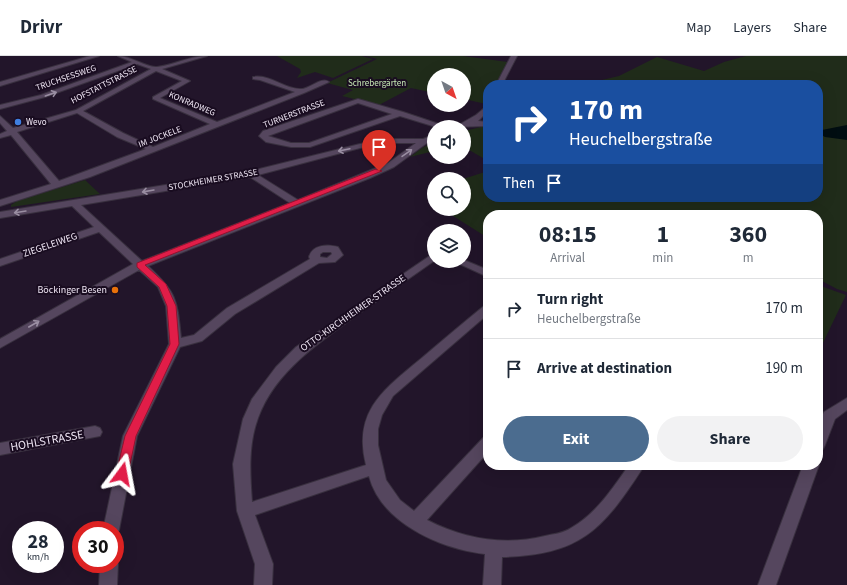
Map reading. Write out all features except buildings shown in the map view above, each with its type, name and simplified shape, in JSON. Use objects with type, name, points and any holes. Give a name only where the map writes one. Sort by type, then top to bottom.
[{"type":"street","points":[[0,84],[96,56]]},
{"type":"street","points":[[121,56],[156,69]]},
{"type":"street","name":"HOFSTATTSTRASSE","points":[[0,136],[78,111],[156,69],[204,56]]},
{"type":"street","points":[[502,80],[514,56]]},
{"type":"street","name":"TRUCHSESSWEG","points":[[0,106],[43,96],[137,62]]},
{"type":"street","name":"KONRADWEG","points":[[156,69],[186,81],[157,96],[155,98],[157,100],[218,125]]},
{"type":"street","points":[[255,78],[261,78],[302,92]]},
{"type":"street","name":"IM JOCKELE","points":[[0,203],[57,185],[154,150],[326,82]]},
{"type":"street","name":"TURNERSTRASSE","points":[[401,114],[310,145],[291,145],[269,140],[263,136],[266,133],[356,101],[401,114],[427,122]]},
{"type":"street","points":[[78,111],[120,135],[154,150]]},
{"type":"street","points":[[471,122],[483,113]]},
{"type":"street","points":[[0,118],[57,185]]},
{"type":"street","points":[[471,123],[483,124]]},
{"type":"street","points":[[0,344],[140,265],[373,174],[391,165],[427,140]]},
{"type":"street","name":"STOCKHEIMER STRASSE","points":[[0,215],[75,204],[251,174],[341,150],[392,142],[424,141]]},
{"type":"street","points":[[251,174],[297,203]]},
{"type":"street","points":[[75,204],[163,286],[172,306],[174,344],[130,436],[113,521]]},
{"type":"street","name":"ZIEGELEIWEG","points":[[0,263],[100,228]]},
{"type":"street","points":[[174,344],[198,338],[231,311],[317,260]]},
{"type":"street","name":"OTTO-KIRCHHEIMER-STRASSE","points":[[263,585],[264,564],[245,511],[241,464],[250,419],[259,399],[280,370],[306,345],[427,261]]},
{"type":"street","points":[[471,267],[483,272]]},
{"type":"street","points":[[483,312],[388,393],[376,410],[371,426],[370,442],[372,469],[391,503],[414,522],[452,540],[494,548],[517,549],[545,546],[580,532],[609,506],[634,470]]},
{"type":"street","points":[[823,413],[847,403]]},
{"type":"street","name":"HOHLSTRASSE","points":[[0,449],[95,432]]},
{"type":"street","points":[[414,522],[483,447]]},
{"type":"street","points":[[245,511],[372,469]]},
{"type":"street","points":[[767,585],[809,470]]},
{"type":"street","points":[[492,585],[494,548]]},
{"type":"street","points":[[108,585],[109,573]]},
{"type":"green space","name":"Schrebergärten","points":[[277,56],[362,56],[373,59],[333,78],[315,72],[297,78],[301,72],[300,69]]},
{"type":"green space","name":"Schrebergärten","points":[[366,56],[463,56],[508,62],[499,80],[483,80],[483,103],[471,101],[471,68],[427,68],[427,91],[411,88],[379,105],[342,96],[353,90],[327,83],[377,59]]},
{"type":"green space","points":[[746,56],[847,56],[847,292],[837,289],[823,282],[823,210],[483,210],[483,235],[471,227],[471,224],[466,224],[453,216],[471,216],[471,176],[483,173],[483,202],[823,202],[823,80],[602,80],[619,76],[657,57],[704,71],[724,62]]},
{"type":"green space","points":[[483,126],[483,158],[471,151],[471,129]]},
{"type":"green space","points":[[427,146],[427,153],[410,157]]},
{"type":"green space","points":[[85,180],[100,194],[11,207],[11,205],[17,201]]},
{"type":"green space","points":[[823,287],[846,295],[823,343]]},
{"type":"shaded area","points":[[847,125],[847,140],[825,137],[823,136],[823,130]]},
{"type":"place","name":"Wevo","points":[[18,122]]},
{"type":"place","name":"Böckinger Besen","points":[[115,290]]},
{"type":"route","points":[[122,474],[130,436],[174,344],[172,306],[163,286],[140,265],[379,171]]}]
